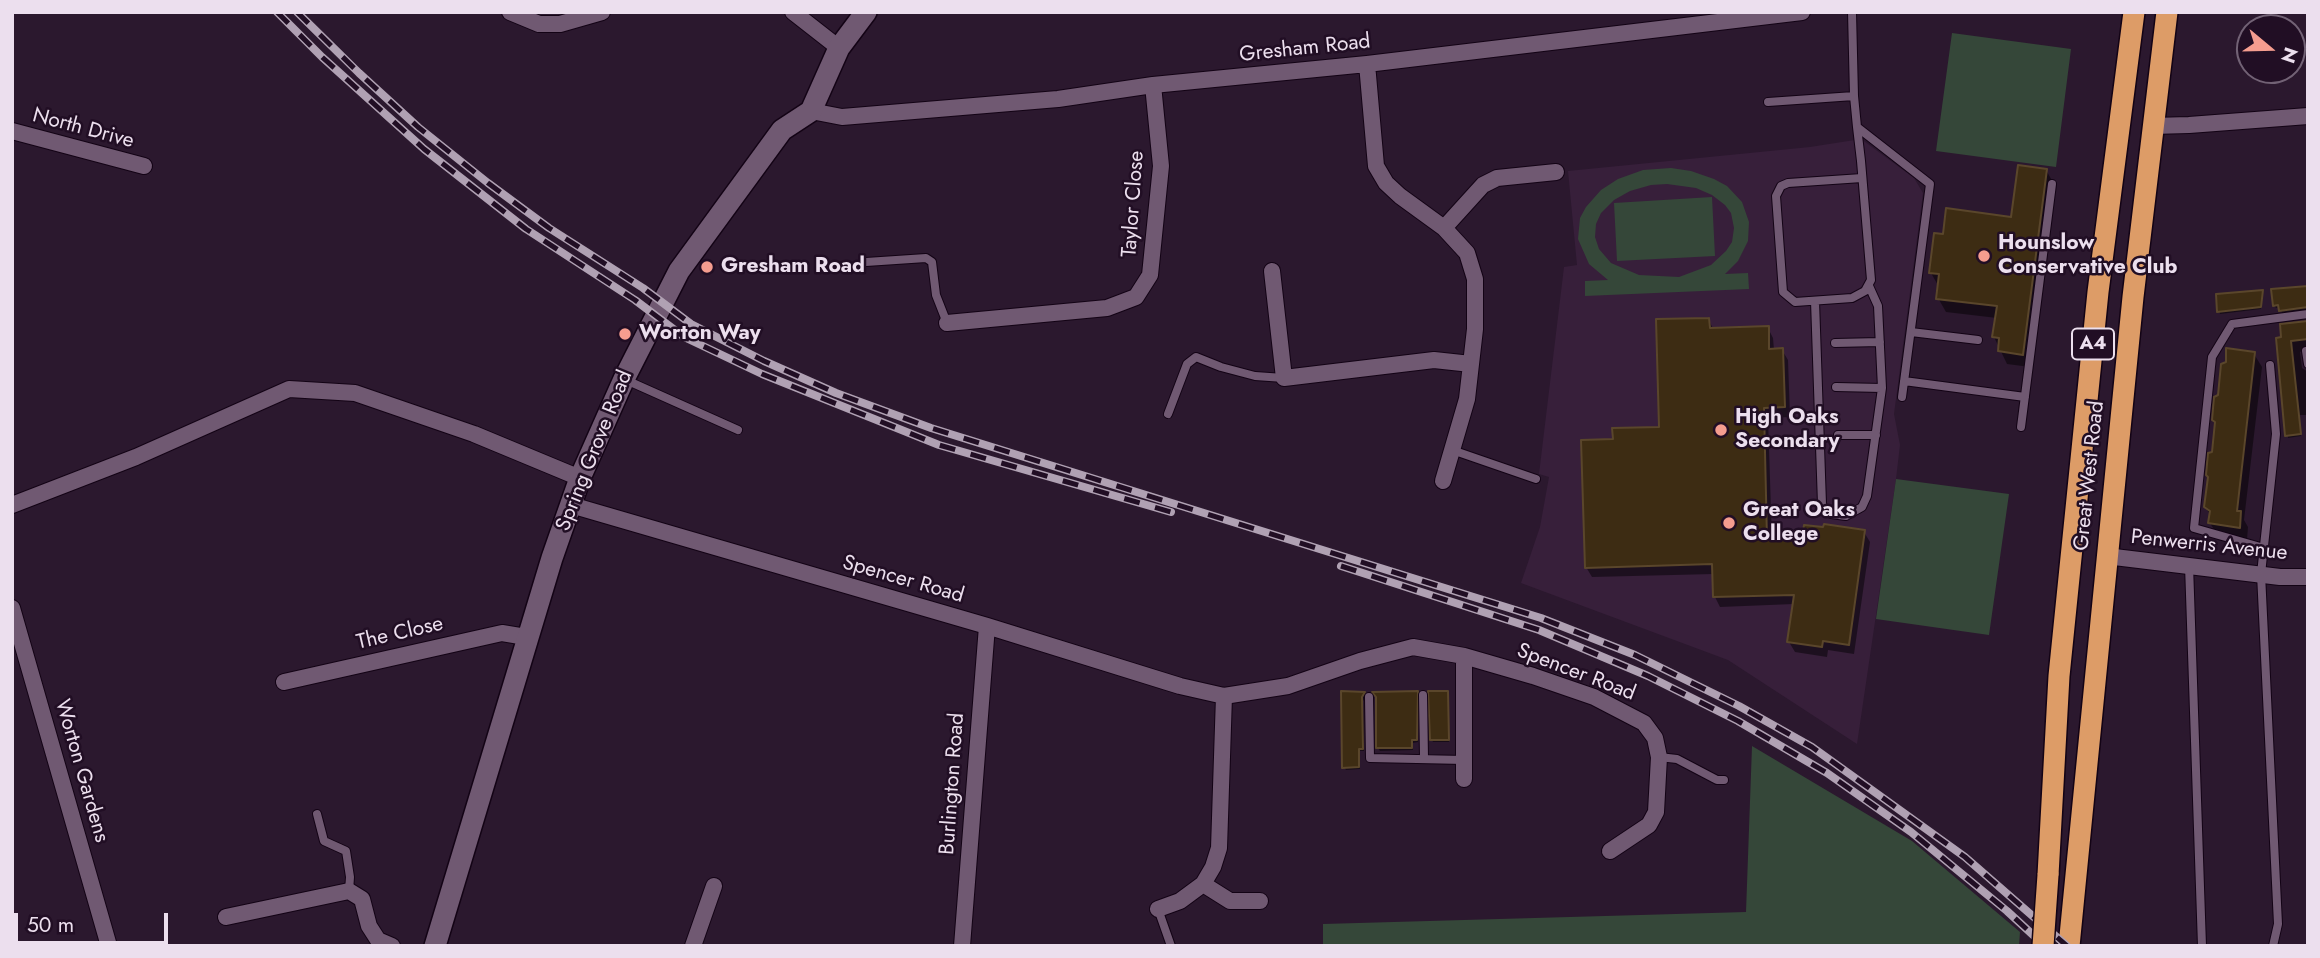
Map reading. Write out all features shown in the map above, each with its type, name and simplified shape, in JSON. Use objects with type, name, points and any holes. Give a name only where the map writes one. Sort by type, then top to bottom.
[{"type":"highway","name":"Great West Road","points":[[2043,946],[2059,676],[2098,292],[2134,12]]},
{"type":"highway","name":"Great West Road","points":[[2069,946],[2106,556],[2152,126],[2167,12]]},
{"type":"main road","points":[[811,111],[839,48],[866,12]]},
{"type":"main road","name":"Spring Grove Road","points":[[435,946],[526,637],[580,478],[624,379],[679,271],[782,130],[811,111]]},
{"type":"street","points":[[510,12],[539,24],[560,24],[602,12]]},
{"type":"street","points":[[793,12],[839,48]]},
{"type":"street","name":"Gresham Road","points":[[811,111],[842,117],[1058,99],[1153,85],[1367,64],[1802,12]]},
{"type":"street","points":[[1367,64],[1376,166],[1386,183],[1444,228],[1467,254],[1475,279],[1475,329],[1467,399],[1443,481]]},
{"type":"street","name":"Taylor Close","points":[[947,323],[1107,308],[1136,298],[1150,275],[1161,166],[1153,85]]},
{"type":"street","points":[[2152,126],[2308,116]]},
{"type":"street","name":"North Drive","points":[[12,131],[144,166]]},
{"type":"street","points":[[1444,228],[1483,185],[1497,178],[1556,172]]},
{"type":"street","points":[[1272,271],[1284,378],[1434,359],[1471,364]]},
{"type":"street","points":[[12,505],[136,457],[289,389],[355,393],[474,434],[580,478]]},
{"type":"street","name":"Spencer Road","points":[[571,505],[987,626],[1180,686],[1224,696],[1288,686],[1360,661],[1413,647],[1464,656],[1533,676],[1594,697],[1644,723],[1655,738],[1659,757],[1656,812],[1649,825],[1610,851]]},
{"type":"street","name":"Penwerris Avenue","points":[[2106,556],[2280,577],[2308,577]]},
{"type":"street","name":"Worton Gardens","points":[[12,608],[109,946]]},
{"type":"street","name":"Burlington Road","points":[[962,946],[987,626]]},
{"type":"street","name":"The Close","points":[[284,682],[502,633],[526,637]]},
{"type":"street","points":[[1464,656],[1464,779]]},
{"type":"street","points":[[1158,909],[1180,901],[1203,884],[1213,867],[1219,848],[1224,696]]},
{"type":"street","points":[[1203,884],[1230,901],[1260,901]]},
{"type":"street","points":[[694,946],[714,886]]},
{"type":"street","points":[[226,917],[349,891],[362,899],[369,926],[378,940],[392,946]]},
{"type":"lane","points":[[1852,12],[1854,96],[1862,178],[1871,280],[1859,296],[1795,302],[1783,292],[1776,196],[1781,186],[1788,183],[1862,178]]},
{"type":"lane","points":[[1769,102],[1854,96]]},
{"type":"lane","points":[[1857,127],[1930,184],[1902,397]]},
{"type":"lane","points":[[2021,427],[2052,184]]},
{"type":"lane","points":[[866,262],[926,258],[932,262],[936,295],[947,323]]},
{"type":"lane","points":[[1815,301],[1822,504],[1831,514],[1846,516],[1863,507],[1867,496],[1882,388],[1878,306],[1868,286]]},
{"type":"lane","points":[[2263,548],[2194,528],[2212,357],[2232,324],[2308,314]]},
{"type":"lane","points":[[1911,332],[1978,340]]},
{"type":"lane","points":[[1835,343],[1880,342]]},
{"type":"lane","points":[[2306,351],[2308,364]]},
{"type":"lane","points":[[1168,414],[1187,365],[1196,357],[1255,376],[1284,378]]},
{"type":"lane","points":[[2270,365],[2276,434],[2261,573],[2278,924],[2273,946]]},
{"type":"lane","points":[[624,379],[738,430]]},
{"type":"lane","points":[[1905,380],[2025,397]]},
{"type":"lane","points":[[1836,387],[1882,388]]},
{"type":"lane","points":[[1838,435],[1875,435]]},
{"type":"lane","points":[[1452,450],[1536,479]]},
{"type":"lane","points":[[2189,565],[2202,946]]},
{"type":"lane","points":[[1423,695],[1424,758]]},
{"type":"lane","points":[[1369,698],[1370,758],[1464,761]]},
{"type":"lane","points":[[1659,757],[1677,759],[1717,780],[1724,780]]},
{"type":"lane","points":[[317,814],[324,841],[346,851],[349,891]]},
{"type":"lane","points":[[1158,909],[1171,946]]},
{"type":"shaded area","name":"High Oaks Secondary","points":[[1861,139],[1914,178],[1923,193],[1894,414],[1900,445],[1896,479],[1857,744],[1728,660],[1521,583],[1540,527],[1549,477],[1539,474],[1564,267],[1577,265],[1568,171],[1810,147]]},
{"type":"green space","points":[[1952,33],[2071,49],[2056,167],[1936,151]]},
{"type":"green space","points":[[1671,168],[1691,171],[1727,186],[1742,202],[1749,222],[1748,241],[1738,261],[1725,274],[1748,273],[1749,289],[1585,296],[1585,281],[1608,280],[1589,264],[1578,239],[1580,218],[1601,190],[1618,179],[1643,170]],"holes":[[[1651,185],[1696,188],[1725,205],[1731,213],[1734,228],[1732,242],[1711,265],[1679,277],[1639,275],[1611,263],[1599,249],[1595,237],[1596,224],[1601,213],[1614,200],[1630,191]]]},
{"type":"green space","points":[[1712,197],[1715,256],[1617,261],[1614,203]]},
{"type":"green space","points":[[1896,479],[2009,494],[1989,635],[1876,619]]},
{"type":"green space","points":[[1752,746],[1912,841],[2020,932],[2019,946],[1323,946],[1323,924],[1746,912]]},
{"type":"building","name":"Hounslow Conservative Club","points":[[2018,165],[2047,169],[2023,355],[1998,351],[1999,338],[1992,337],[1997,306],[1936,299],[1939,274],[1929,273],[1934,233],[1943,234],[1946,208],[2011,217]]},
{"type":"building","points":[[2308,286],[2308,307],[2279,311],[2278,305],[2273,306],[2271,289]]},
{"type":"building","points":[[2263,290],[2261,307],[2217,312],[2216,294]]},
{"type":"building","points":[[1709,318],[1710,328],[1769,326],[1769,349],[1783,348],[1785,407],[1764,408],[1767,539],[1802,538],[1804,525],[1823,527],[1824,524],[1865,530],[1849,645],[1823,641],[1822,647],[1787,642],[1794,595],[1713,597],[1712,564],[1585,568],[1581,440],[1613,439],[1612,428],[1659,427],[1656,319]]},
{"type":"building","points":[[2308,321],[2308,339],[2291,341],[2301,434],[2285,436],[2276,338],[2281,337],[2280,324]]},
{"type":"building","points":[[2226,348],[2255,352],[2237,511],[2241,511],[2240,528],[2208,523],[2210,511],[2204,507],[2208,453],[2212,452],[2215,422],[2212,420],[2214,397],[2218,395],[2221,364],[2226,362]]},
{"type":"building","points":[[1341,691],[1365,692],[1362,697],[1363,749],[1359,749],[1359,767],[1342,768]]},
{"type":"building","points":[[1418,691],[1417,740],[1412,740],[1412,748],[1376,748],[1376,697],[1372,692]]},
{"type":"building","points":[[1428,691],[1448,691],[1449,740],[1430,740]]},
{"type":"railway","points":[[277,12],[322,57],[424,149],[526,229],[635,300],[684,337],[762,374],[939,445],[1171,512]]},
{"type":"railway","points":[[297,12],[418,127],[488,183],[549,228],[643,288],[691,324],[836,393],[931,428],[1541,618],[1635,655],[1739,706],[1812,747],[1965,857],[2067,946]]},
{"type":"railway","points":[[1341,566],[1539,630],[1648,676],[1738,721],[1827,773],[1911,832],[2045,946]]},
{"type":"place","name":"Hounslow Conservative Club","points":[[1984,256]]},
{"type":"place","name":"Gresham Road","points":[[707,267]]},
{"type":"place","name":"Worton Way","points":[[625,334]]},
{"type":"place","name":"High Oaks Secondary","points":[[1721,430]]},
{"type":"place","name":"Great Oaks College","points":[[1729,523]]}]
